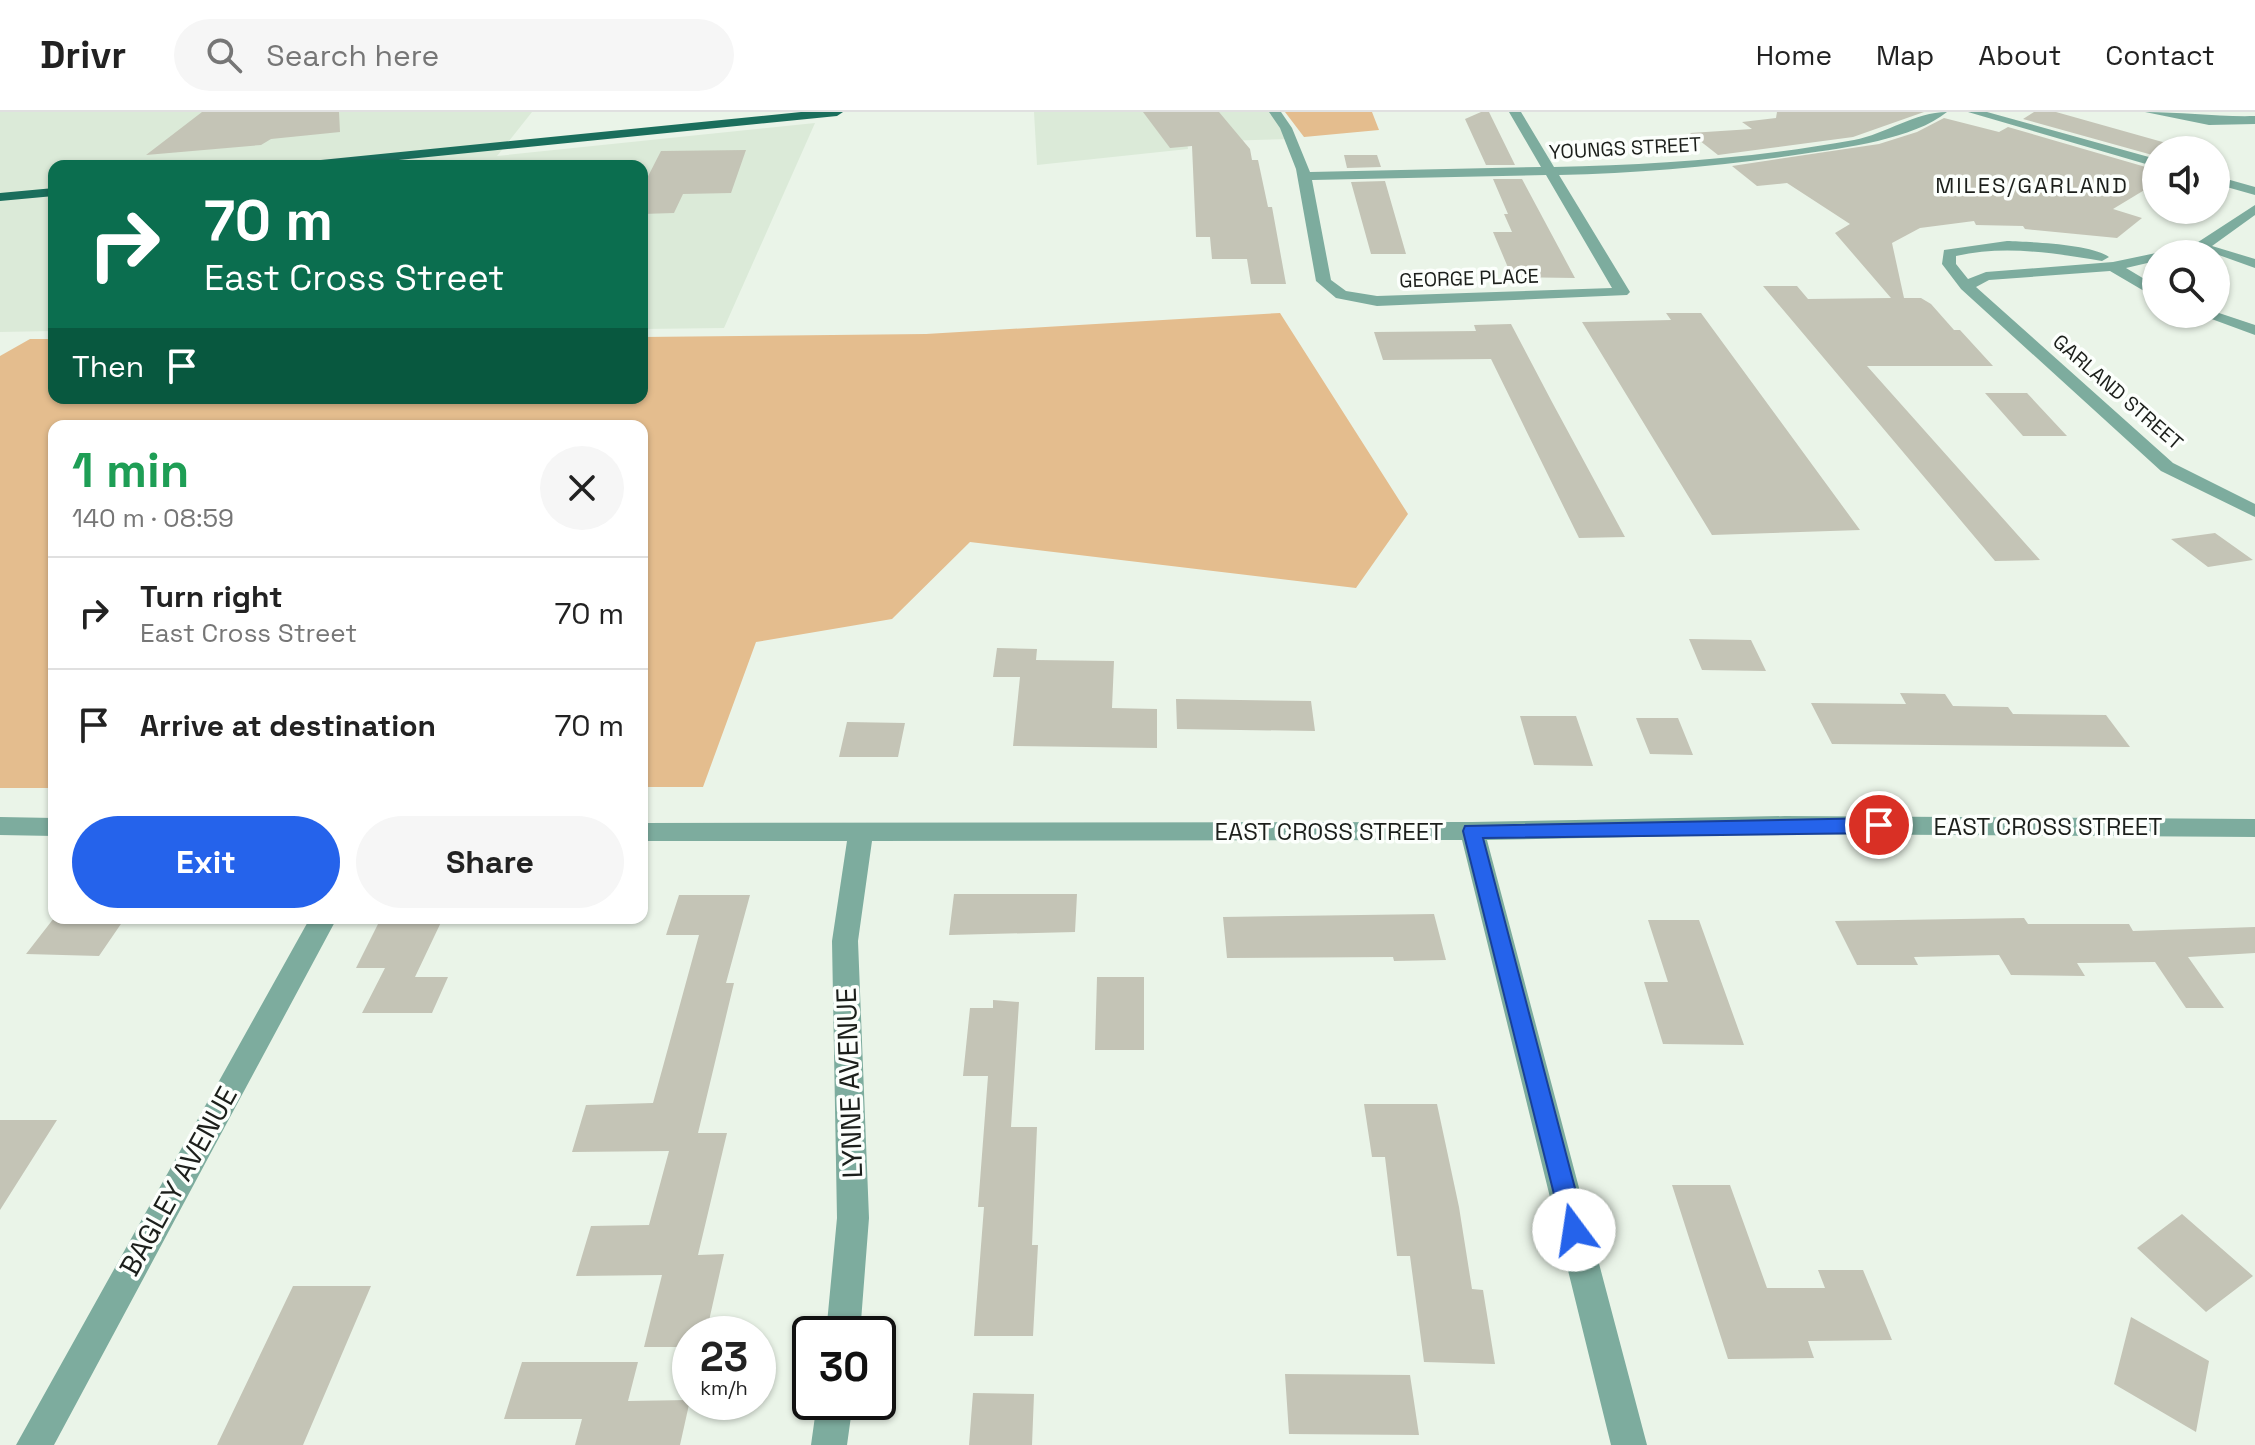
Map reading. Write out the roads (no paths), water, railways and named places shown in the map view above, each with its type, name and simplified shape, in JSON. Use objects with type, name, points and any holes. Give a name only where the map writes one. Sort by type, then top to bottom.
[{"type":"main road","points":[[361,160],[837,112]]},
{"type":"main road","points":[[0,197],[48,193]]},
{"type":"street","points":[[1275,112],[1292,141],[1303,176]]},
{"type":"street","points":[[1515,112],[1552,171]]},
{"type":"street","name":"YOUNGS STREET","points":[[1303,176],[1701,165],[1817,150],[1889,134],[1941,112]]},
{"type":"street","points":[[1974,112],[2142,159]]},
{"type":"street","points":[[2151,112],[2209,121],[2255,120]]},
{"type":"street","name":"GEORGE PLACE","points":[[1303,176],[1324,281],[1331,290],[1352,298],[1377,301],[1622,292],[1552,171]]},
{"type":"street","points":[[2230,184],[2255,191]]},
{"type":"street","points":[[2211,240],[2255,209]]},
{"type":"street","name":"GARLAND STREET","points":[[2132,262],[2031,247],[1983,244],[1949,253],[1949,264],[1966,286],[2167,467],[2255,511]]},
{"type":"street","points":[[2230,256],[2255,264]]},
{"type":"street","name":"GARLAND STREET","points":[[1966,286],[1986,276],[2113,266],[2142,260]]},
{"type":"street","points":[[2113,266],[2142,284]]},
{"type":"street","points":[[2230,322],[2255,330]]},
{"type":"street","name":"EAST CROSS STREET","points":[[648,832],[1472,831],[1771,825],[2255,828]]},
{"type":"street","points":[[0,826],[48,827]]},
{"type":"street","points":[[1472,831],[1629,1445]]},
{"type":"street","name":"LYNNE AVENUE","points":[[845,1316],[853,1218],[845,941],[861,833]]},
{"type":"street","name":"BAGLEY AVENUE","points":[[34,1445],[321,924]]},
{"type":"street","points":[[829,1445],[832,1420]]},
{"type":"district","name":"MILES/GARLAND","points":[[2032,185]]}]
